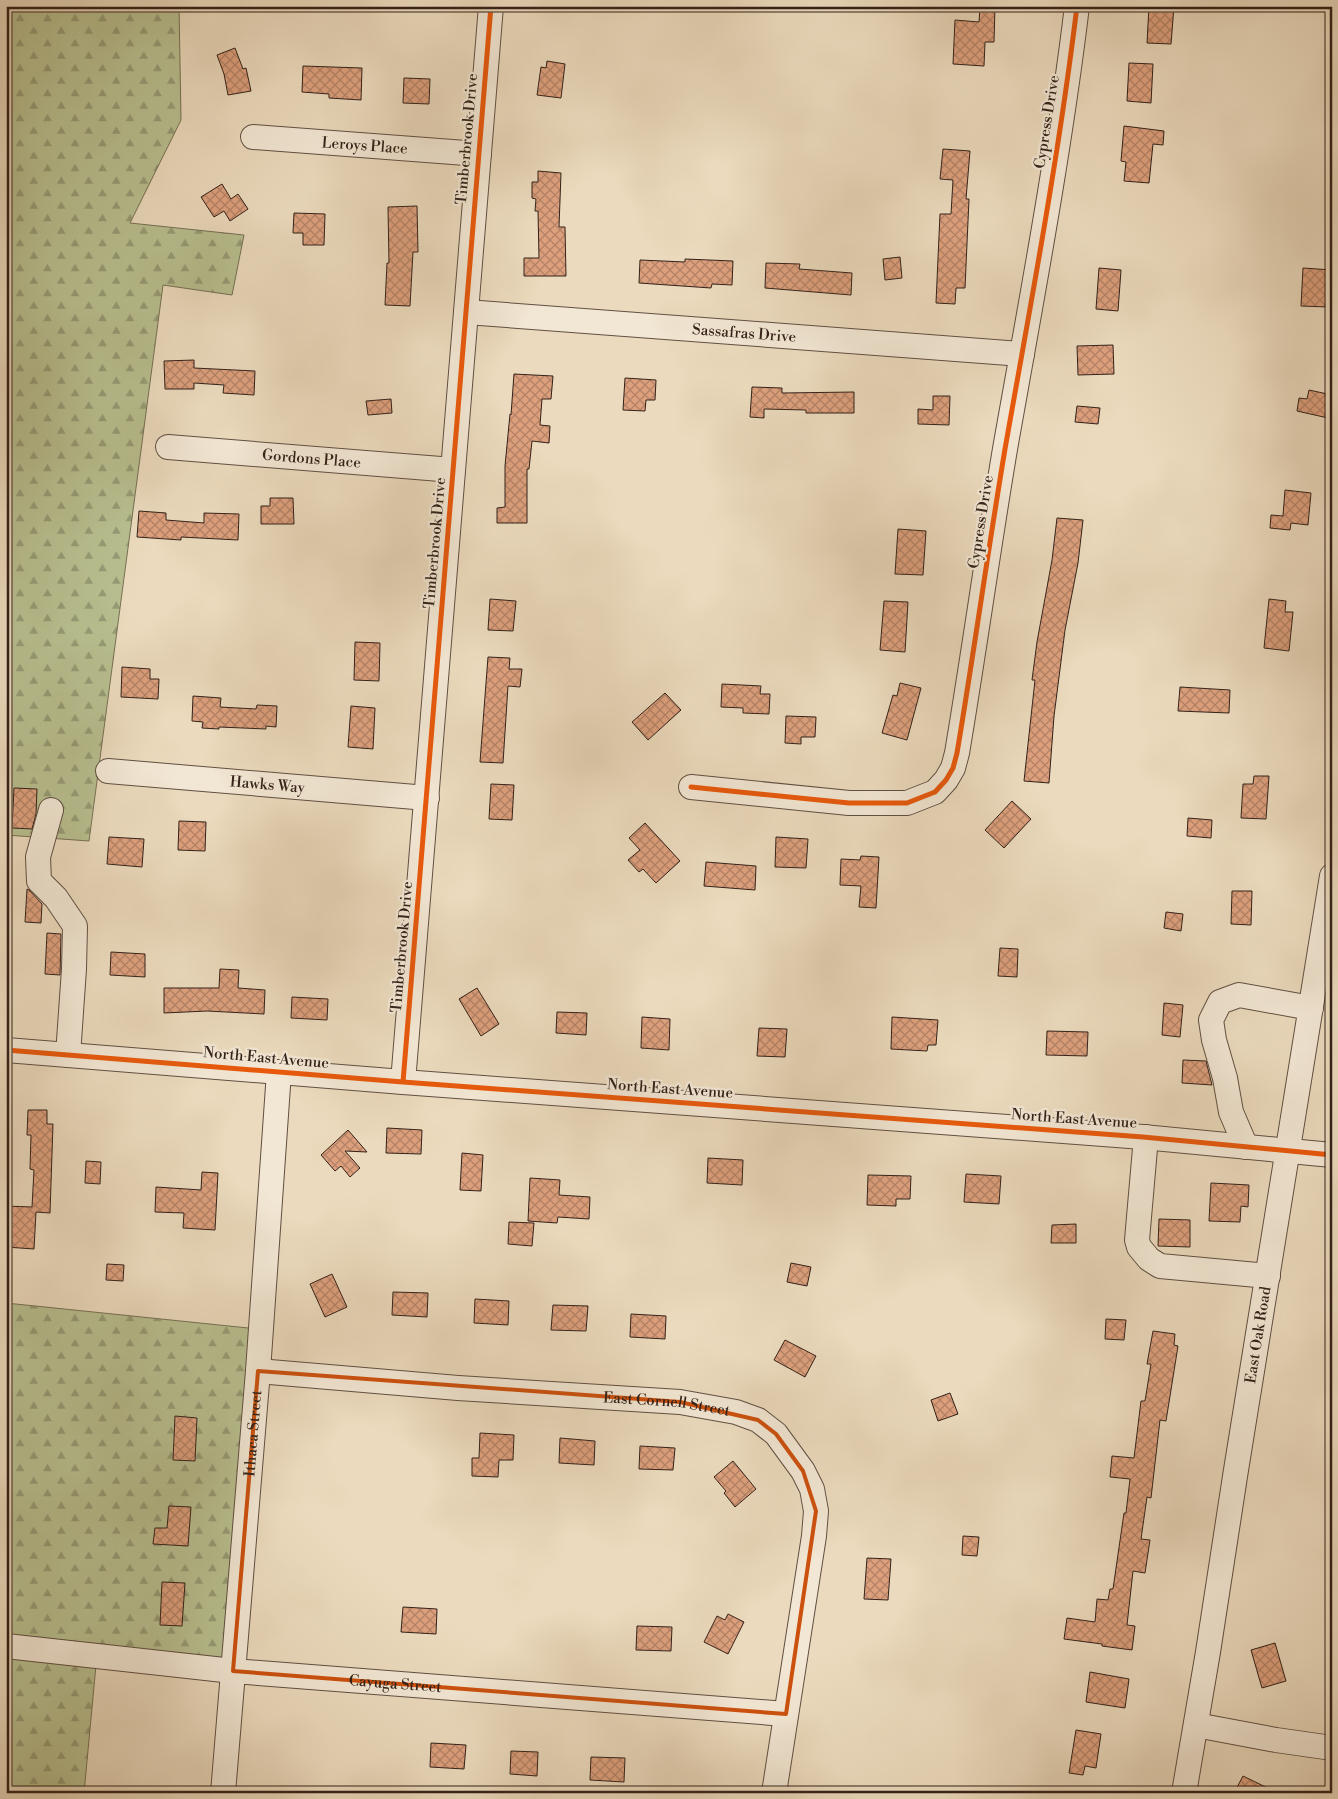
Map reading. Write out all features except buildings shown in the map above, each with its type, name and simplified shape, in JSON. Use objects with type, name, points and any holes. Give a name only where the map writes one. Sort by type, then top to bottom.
[{"type":"street","name":"Timberbrook Drive","points":[[403,1082],[491,6]]},
{"type":"street","name":"Cypress Drive","points":[[692,787],[849,802],[907,803],[935,792],[946,780],[953,768],[974,656],[989,546],[1066,89],[1077,6]]},
{"type":"street","name":"Leroys Place","points":[[253,137],[479,154]]},
{"type":"street","name":"Sassafras Drive","points":[[466,312],[1022,354]]},
{"type":"street","name":"Gordons Place","points":[[168,447],[453,470]]},
{"type":"street","name":"Hawks Way","points":[[108,771],[427,798]]},
{"type":"street","points":[[51,810],[38,857],[39,881],[56,898],[75,926],[68,1055]]},
{"type":"street","name":"East Oak Road","points":[[1184,1793],[1332,876]]},
{"type":"street","points":[[1246,1147],[1231,1112],[1226,1078],[1214,1040],[1211,1020],[1220,1002],[1239,995],[1311,1008]]},
{"type":"street","name":"North East Avenue","points":[[6,1050],[403,1082],[1146,1137],[1332,1155]]},
{"type":"street","name":"Ithaca Street","points":[[223,1793],[258,1371],[279,1072]]},
{"type":"street","points":[[1146,1137],[1137,1240],[1144,1254],[1160,1266],[1268,1276]]},
{"type":"street","name":"East Cornell Street","points":[[258,1371],[458,1388],[680,1402],[736,1412],[758,1420],[776,1434],[803,1471],[812,1489],[816,1511],[814,1536],[774,1793]]},
{"type":"street","name":"Cayuga Street","points":[[6,1646],[233,1671],[786,1714]]},
{"type":"street","points":[[1196,1725],[1332,1748]]},
{"type":"highlighted area","points":[[258,1371],[680,1402],[758,1420],[776,1434],[803,1471],[816,1511],[786,1714],[233,1671]]},
{"type":"green space","points":[[6,6],[179,6],[181,120],[130,223],[244,235],[232,295],[163,285],[89,841],[6,835]]},
{"type":"green space","points":[[6,1303],[258,1329],[233,1667],[96,1665],[84,1793],[6,1793]]},
{"type":"cycle path","points":[[403,1082],[491,6]]},
{"type":"cycle path","points":[[691,787],[849,803],[907,803],[935,792],[946,780],[953,768],[957,753],[1005,449],[1053,173],[1077,6]]},
{"type":"cycle path","points":[[6,1050],[403,1082],[1143,1137],[1332,1155]]}]
